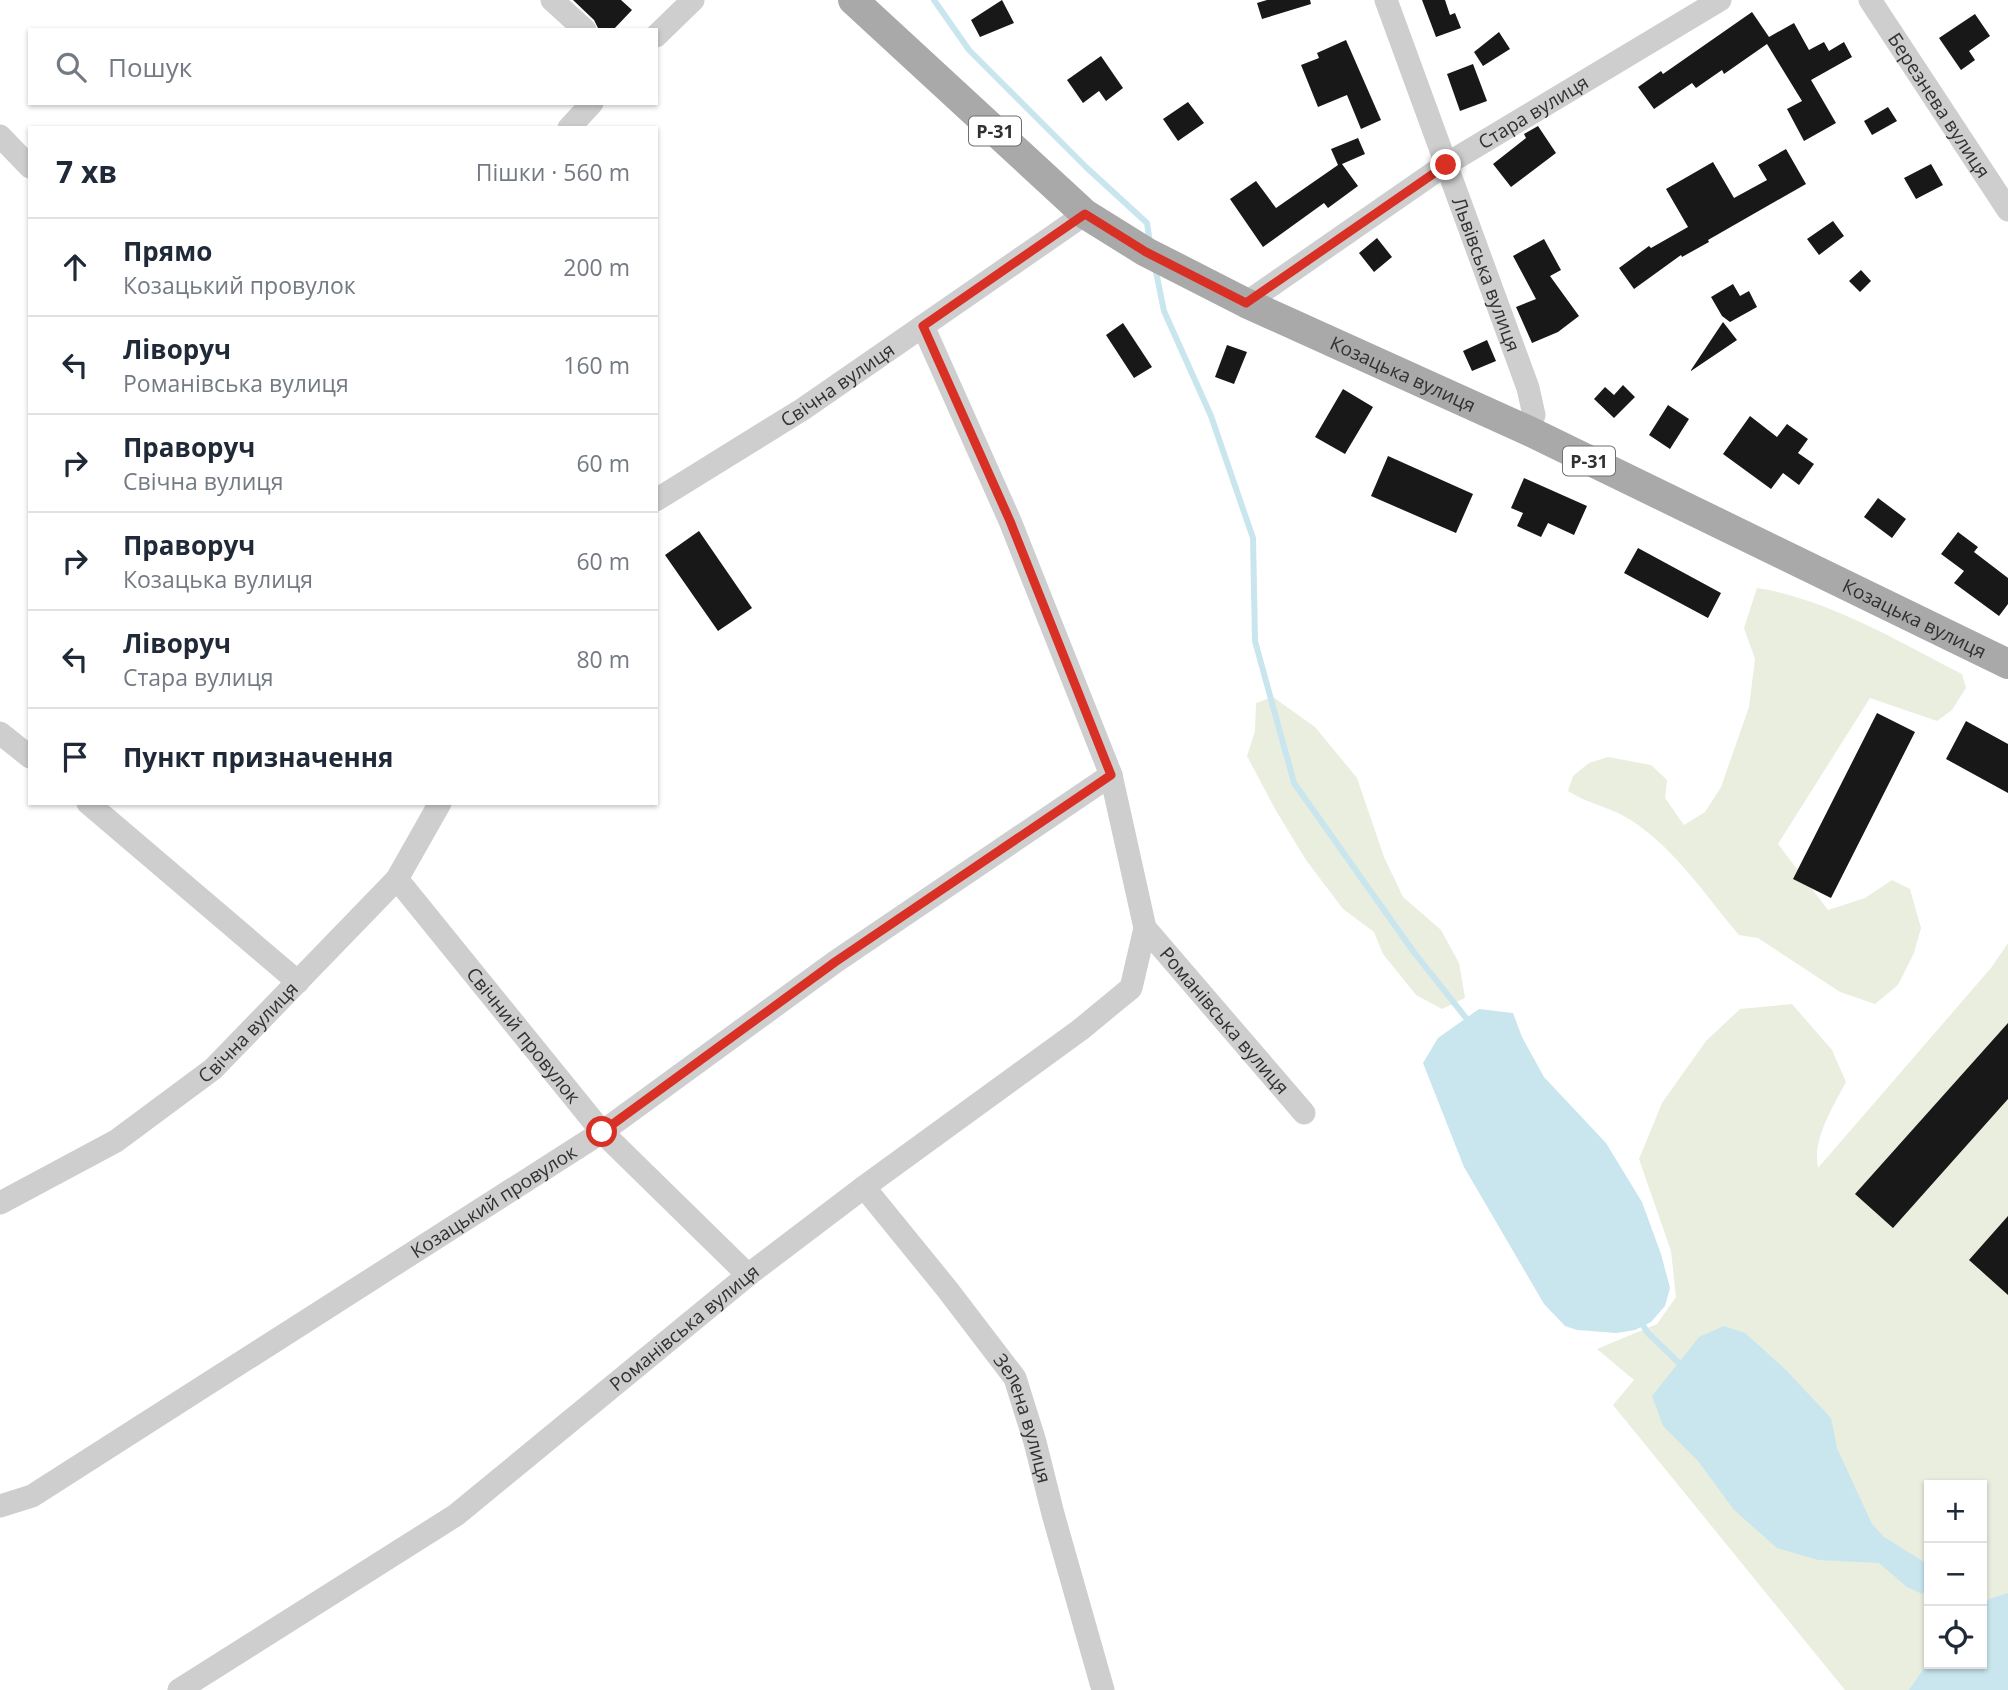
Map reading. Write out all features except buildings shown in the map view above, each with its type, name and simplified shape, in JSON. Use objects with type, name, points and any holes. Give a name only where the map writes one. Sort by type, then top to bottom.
[{"type":"main road","name":"Козацька вулиця","points":[[853,0],[1085,214],[1157,257],[1246,303],[1529,431],[2008,664]]},
{"type":"street","points":[[552,0],[583,28]]},
{"type":"street","points":[[658,34],[693,0]]},
{"type":"street","name":"Львівська вулиця","points":[[1386,0],[1528,388],[1534,415],[1529,431]]},
{"type":"street","name":"Стара вулиця","points":[[1246,303],[1446,165],[1720,0]]},
{"type":"street","name":"Березнева вулиця","points":[[1870,0],[2008,210]]},
{"type":"street","points":[[571,126],[590,105]]},
{"type":"street","points":[[0,136],[28,165]]},
{"type":"street","name":"Свічна вулиця","points":[[658,499],[803,409],[1085,214]]},
{"type":"street","name":"Романівська вулиця","points":[[180,1690],[456,1515],[748,1275],[1080,1030],[1131,988],[1145,928],[1111,775],[1010,521],[923,326]]},
{"type":"street","points":[[0,733],[28,755]]},
{"type":"street","name":"Козацький провулок","points":[[0,1506],[32,1496],[602,1132],[835,962],[1111,775]]},
{"type":"street","points":[[90,805],[298,982]]},
{"type":"street","name":"Свічна вулиця","points":[[0,1203],[116,1141],[213,1069],[397,879],[439,805]]},
{"type":"street","name":"Свічний провулок","points":[[397,879],[602,1132],[748,1275]]},
{"type":"street","name":"Романівська вулиця","points":[[1145,928],[1304,1114]]},
{"type":"street","name":"Зелена вулиця","points":[[864,1187],[1015,1378],[1103,1690]]},
{"type":"green space","points":[[1757,588],[1810,601],[1888,635],[1962,674],[1966,688],[1952,710],[1937,721],[1870,698],[1778,844],[1828,910],[1865,898],[1892,880],[1910,889],[1921,928],[1914,953],[1898,985],[1875,1004],[1840,992],[1758,938],[1739,935],[1671,853],[1655,839],[1622,815],[1568,791],[1573,776],[1589,763],[1608,757],[1651,765],[1667,780],[1665,798],[1684,825],[1705,812],[1721,787],[1749,707],[1755,659],[1744,628]]},
{"type":"green space","points":[[1273,697],[1315,727],[1357,778],[1384,857],[1403,897],[1441,930],[1459,963],[1465,998],[1442,1009],[1416,995],[1383,954],[1374,932],[1343,909],[1306,860],[1247,756],[1255,731],[1256,703]]},
{"type":"green space","points":[[2008,943],[2008,1690],[1845,1690],[1613,1405],[1634,1380],[1597,1349],[1657,1324],[1676,1297],[1671,1251],[1639,1159],[1662,1103],[1706,1041],[1740,1009],[1792,1004],[1832,1050],[1846,1082],[1821,1135],[1818,1168],[1991,968]]},
{"type":"water","points":[[1479,1009],[1513,1013],[1522,1037],[1544,1077],[1606,1143],[1642,1202],[1670,1288],[1665,1306],[1651,1322],[1635,1330],[1617,1333],[1577,1330],[1565,1326],[1544,1304],[1464,1167],[1423,1063],[1438,1038]]},
{"type":"water","points":[[1724,1326],[1745,1333],[1786,1370],[1831,1418],[1837,1448],[1872,1524],[1884,1537],[1924,1562],[1924,1592],[1922,1594],[1907,1587],[1879,1563],[1818,1560],[1777,1548],[1734,1510],[1698,1461],[1663,1426],[1652,1396],[1699,1337]]},
{"type":"water","points":[[2008,1593],[2008,1690],[1909,1690],[1924,1668],[1987,1669],[1989,1599]]},
{"type":"waterway","points":[[934,0],[969,50],[1087,168],[1147,223],[1150,243]]},
{"type":"waterway","points":[[1155,267],[1164,311],[1211,416],[1253,538],[1255,641],[1294,783],[1413,951],[1470,1023]]},
{"type":"waterway","points":[[1640,1321],[1648,1333],[1683,1367]]},
{"type":"route","points":[[602,1132],[835,962],[1111,775],[1010,521],[923,326],[1085,214],[1146,252],[1246,303],[1446,165]]}]
